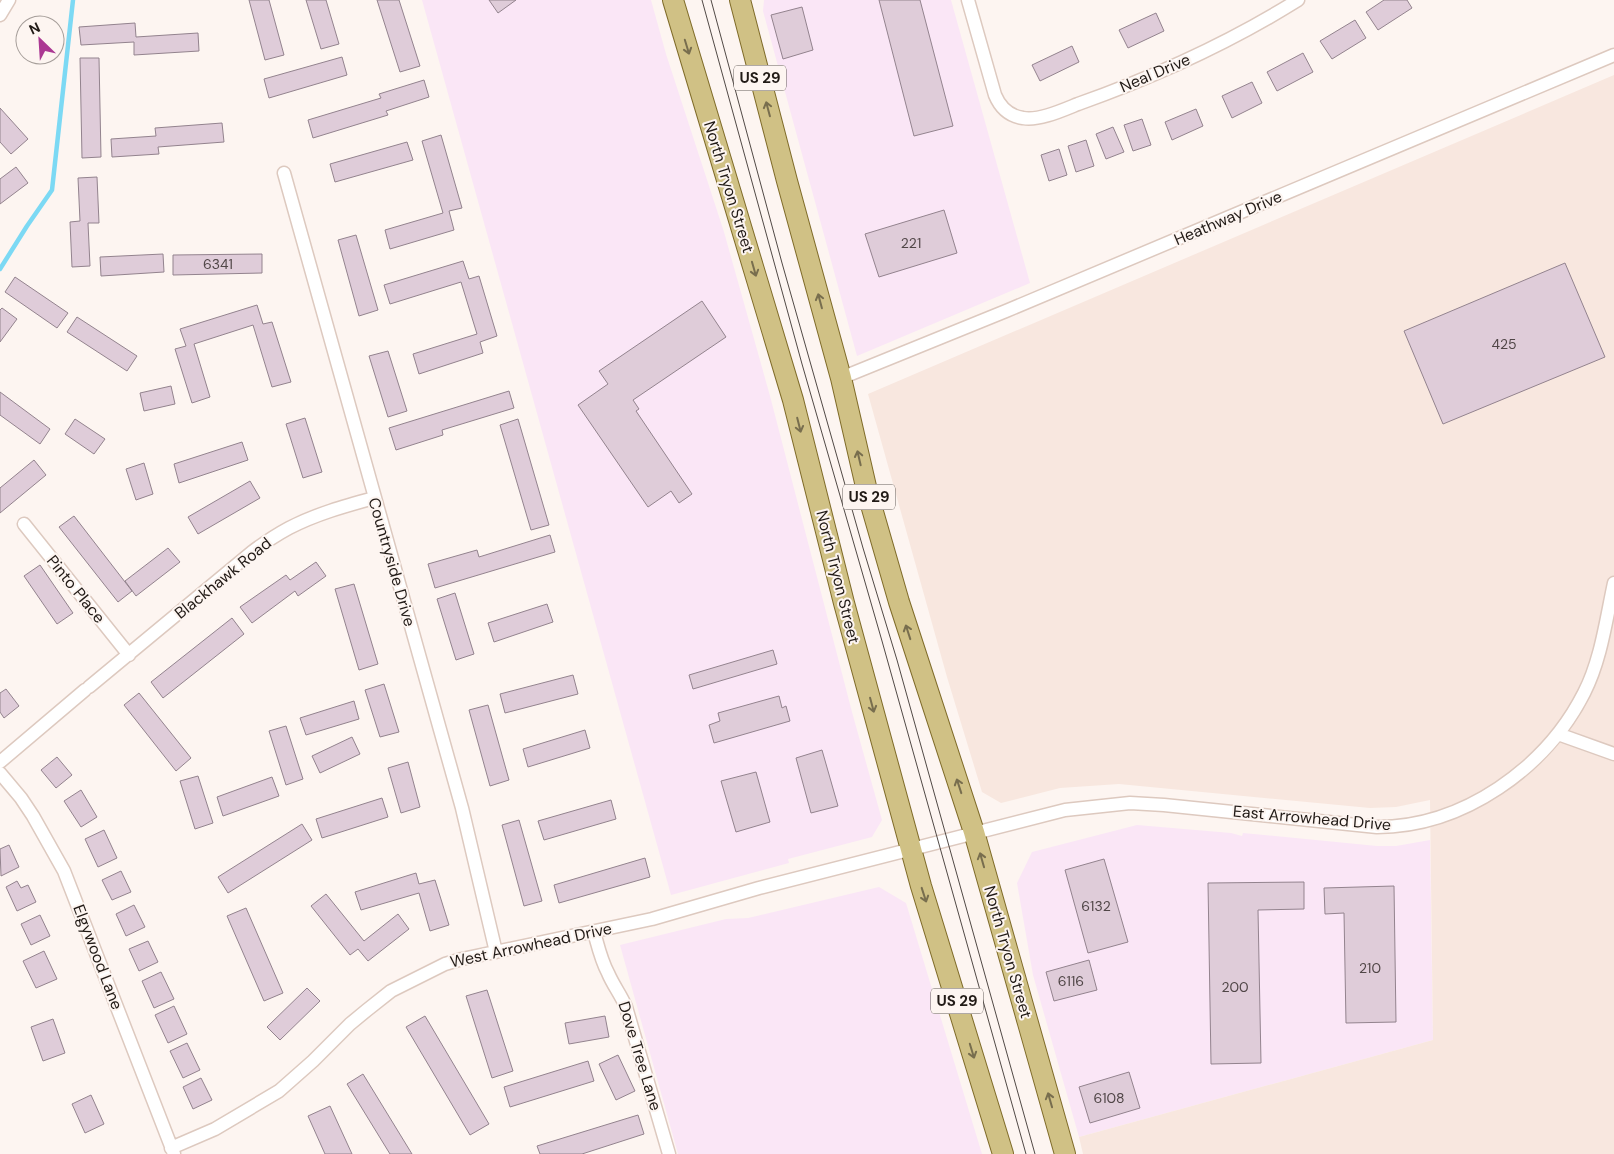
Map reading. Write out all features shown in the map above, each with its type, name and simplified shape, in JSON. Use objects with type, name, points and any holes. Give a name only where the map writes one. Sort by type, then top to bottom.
[{"type":"main road","name":"North Tryon Street","points":[[673,0],[793,400],[844,603],[910,848],[1003,1154]]},
{"type":"main road","name":"North Tryon Street","points":[[740,0],[841,378],[867,491],[898,602],[974,832],[1065,1154]]},
{"type":"street","points":[[0,15],[9,0]]},
{"type":"street","name":"Neal Drive","points":[[968,0],[999,105],[1005,110],[1023,118],[1046,116],[1097,98],[1199,54],[1258,25],[1298,0]]},
{"type":"street","name":"Heathway Drive","points":[[841,378],[1015,308],[1614,55]]},
{"type":"street","name":"Countryside Drive","points":[[284,173],[462,808],[496,952]]},
{"type":"street","name":"Blackhawk Road","points":[[0,762],[252,552],[276,535],[328,512],[374,498]]},
{"type":"street","name":"Pinto Place","points":[[24,524],[129,655]]},
{"type":"street","name":"East Arrowhead Drive","points":[[910,848],[1065,810],[1130,803],[1394,827],[1418,823],[1468,805],[1509,780],[1541,753],[1569,718],[1590,677],[1600,646],[1614,583]]},
{"type":"street","points":[[1558,734],[1614,754]]},
{"type":"street","name":"Elgywood Lane","points":[[0,773],[33,816],[64,871],[172,1151]]},
{"type":"street","name":"West Arrowhead Drive","points":[[172,1151],[215,1129],[279,1090],[313,1061],[350,1024],[391,991],[445,964],[462,958],[594,932],[652,918],[910,848]]},
{"type":"street","name":"Dove Tree Lane","points":[[594,932],[598,949],[608,973],[620,992],[626,1007],[669,1154]]},
{"type":"shaded area","points":[[422,0],[651,0],[666,54],[724,232],[770,396],[882,820],[872,837],[788,859],[789,863],[671,895]]},
{"type":"shaded area","points":[[764,0],[951,0],[1030,283],[857,356],[763,11]]},
{"type":"shaded area","points":[[1614,75],[1614,1154],[1083,1154],[1079,1137],[1433,1040],[1430,800],[1396,807],[1370,808],[1119,784],[1060,788],[1001,803],[982,792],[947,677],[868,394]]},
{"type":"shaded area","points":[[1137,825],[1231,833],[1242,836],[1243,833],[1377,846],[1396,846],[1430,840],[1433,1040],[1079,1137],[1033,975],[1017,883],[1032,852]]},
{"type":"shaded area","points":[[879,887],[906,903],[982,1154],[678,1154],[620,945],[726,919],[748,918]]},
{"type":"building","points":[[249,0],[269,0],[284,55],[265,60]]},
{"type":"building","points":[[306,0],[326,0],[339,44],[321,49]]},
{"type":"building","points":[[377,0],[399,0],[420,66],[400,72]]},
{"type":"building","points":[[489,0],[516,0],[498,13]]},
{"type":"building","points":[[879,0],[920,0],[953,126],[914,136]]},
{"type":"building","points":[[1384,0],[1407,0],[1412,8],[1378,30],[1366,12]]},
{"type":"building","points":[[802,7],[813,50],[783,59],[771,15]]},
{"type":"building","points":[[1156,13],[1164,31],[1128,48],[1119,30]]},
{"type":"building","points":[[1355,20],[1366,38],[1332,59],[1320,41]]},
{"type":"building","points":[[135,23],[136,37],[198,33],[199,51],[134,55],[134,42],[81,45],[79,27]]},
{"type":"building","points":[[1072,46],[1079,62],[1040,81],[1032,65]]},
{"type":"building","points":[[1303,53],[1313,72],[1277,91],[1267,72]]},
{"type":"building","points":[[342,57],[347,75],[269,98],[264,79]]},
{"type":"building","points":[[80,58],[99,58],[101,157],[82,158]]},
{"type":"building","points":[[424,80],[429,97],[386,111],[388,115],[313,138],[308,120],[381,98],[379,94]]},
{"type":"building","points":[[1252,82],[1262,103],[1232,118],[1222,96]]},
{"type":"building","points":[[0,108],[28,139],[11,154],[0,142]]},
{"type":"building","points":[[1196,109],[1203,126],[1172,140],[1165,122]]},
{"type":"building","points":[[1142,119],[1151,145],[1133,151],[1124,125]]},
{"type":"building","points":[[222,123],[224,142],[158,147],[159,154],[112,157],[111,139],[156,136],[155,128]]},
{"type":"building","points":[[1113,127],[1124,152],[1106,159],[1096,134]]},
{"type":"building","points":[[441,135],[462,208],[449,211],[454,230],[390,249],[385,230],[443,213],[422,141]]},
{"type":"building","points":[[1086,140],[1094,166],[1076,172],[1068,146]]},
{"type":"building","points":[[407,142],[413,160],[335,182],[330,164]]},
{"type":"building","points":[[1059,149],[1067,175],[1049,181],[1041,155]]},
{"type":"building","points":[[16,167],[28,183],[0,204],[0,179]]},
{"type":"building","points":[[97,177],[99,223],[88,223],[90,266],[72,267],[70,222],[80,221],[78,178]]},
{"type":"building","points":[[944,210],[957,253],[879,277],[865,234]]},
{"type":"building","points":[[356,235],[378,310],[359,316],[338,240]]},
{"type":"building","points":[[163,254],[164,272],[101,276],[100,257]]},
{"type":"building","points":[[262,254],[262,273],[173,275],[173,255]]},
{"type":"building","points":[[463,261],[469,279],[479,276],[497,336],[480,342],[483,353],[419,374],[413,354],[477,334],[461,282],[390,304],[384,285]]},
{"type":"building","points":[[1565,263],[1605,357],[1443,424],[1404,331]]},
{"type":"building","points":[[15,277],[68,313],[57,328],[5,292]]},
{"type":"building","points":[[702,301],[726,337],[633,400],[639,409],[636,411],[692,494],[679,503],[671,491],[648,507],[578,405],[608,384],[599,371]]},
{"type":"building","points":[[257,305],[263,324],[272,322],[291,382],[272,387],[253,325],[194,344],[210,397],[192,403],[175,349],[186,346],[180,329]]},
{"type":"building","points":[[2,308],[17,319],[0,342],[0,310]]},
{"type":"building","points":[[77,317],[137,356],[127,371],[67,332]]},
{"type":"building","points":[[388,351],[407,411],[388,417],[369,356]]},
{"type":"building","points":[[171,386],[175,404],[144,411],[140,393]]},
{"type":"building","points":[[509,391],[514,408],[442,430],[443,435],[396,450],[389,428]]},
{"type":"building","points":[[0,392],[50,429],[40,444],[0,415]]},
{"type":"building","points":[[305,418],[322,472],[303,478],[286,424]]},
{"type":"building","points":[[75,419],[105,439],[94,454],[65,434]]},
{"type":"building","points":[[518,419],[549,525],[531,530],[500,425]]},
{"type":"building","points":[[242,442],[248,460],[179,483],[174,464]]},
{"type":"building","points":[[34,460],[46,475],[0,513],[0,488]]},
{"type":"building","points":[[144,463],[153,494],[136,500],[126,469]]},
{"type":"building","points":[[250,481],[260,498],[198,534],[188,517]]},
{"type":"building","points":[[74,516],[132,591],[118,602],[59,527]]},
{"type":"building","points":[[550,535],[555,552],[435,588],[428,564],[477,550],[479,557]]},
{"type":"building","points":[[168,548],[180,562],[136,596],[125,581]]},
{"type":"building","points":[[316,562],[326,576],[298,596],[295,591],[252,623],[240,607],[286,575],[290,580]]},
{"type":"building","points":[[40,565],[73,613],[57,624],[24,576]]},
{"type":"building","points":[[354,584],[378,664],[359,670],[335,589]]},
{"type":"building","points":[[455,593],[474,654],[456,660],[437,599]]},
{"type":"building","points":[[547,604],[553,622],[494,642],[488,623]]},
{"type":"building","points":[[232,618],[244,634],[163,698],[151,682]]},
{"type":"building","points":[[773,650],[777,664],[693,689],[689,675]]},
{"type":"building","points":[[573,675],[578,694],[505,713],[500,694]]},
{"type":"building","points":[[384,684],[399,732],[380,737],[365,690]]},
{"type":"building","points":[[6,689],[19,706],[4,718],[0,712],[0,693]]},
{"type":"building","points":[[139,693],[191,758],[176,771],[124,705]]},
{"type":"building","points":[[779,696],[782,708],[786,706],[790,721],[714,743],[709,725],[720,721],[718,713]]},
{"type":"building","points":[[354,701],[359,719],[306,735],[300,718]]},
{"type":"building","points":[[488,705],[509,780],[490,786],[469,710]]},
{"type":"building","points":[[286,726],[303,779],[286,785],[269,731]]},
{"type":"building","points":[[585,730],[590,748],[528,767],[523,749]]},
{"type":"building","points":[[352,737],[360,754],[320,773],[312,756]]},
{"type":"building","points":[[822,750],[838,806],[811,813],[796,758]]},
{"type":"building","points":[[57,757],[72,775],[56,788],[41,770]]},
{"type":"building","points":[[408,762],[420,807],[401,813],[388,768]]},
{"type":"building","points":[[756,772],[770,822],[736,832],[721,781]]},
{"type":"building","points":[[198,776],[213,823],[195,829],[180,781]]},
{"type":"building","points":[[272,777],[279,796],[223,816],[217,797]]},
{"type":"building","points":[[81,790],[97,817],[81,827],[64,801]]},
{"type":"building","points":[[382,798],[388,817],[322,838],[316,819]]},
{"type":"building","points":[[611,800],[616,819],[544,840],[538,821]]},
{"type":"building","points":[[519,820],[542,901],[524,906],[502,825]]},
{"type":"building","points":[[302,824],[312,840],[228,893],[218,877]]},
{"type":"building","points":[[104,830],[117,858],[98,867],[85,839]]},
{"type":"building","points":[[9,845],[19,867],[1,876],[0,849]]},
{"type":"building","points":[[645,858],[650,877],[559,903],[554,885]]},
{"type":"building","points":[[1104,859],[1128,942],[1088,953],[1065,870]]},
{"type":"building","points":[[121,871],[131,892],[112,900],[102,880]]},
{"type":"building","points":[[416,873],[419,884],[435,880],[449,925],[430,931],[419,893],[361,910],[355,892]]},
{"type":"building","points":[[17,881],[21,888],[28,885],[36,902],[17,911],[6,887]]},
{"type":"building","points":[[1304,882],[1304,909],[1258,910],[1261,1063],[1211,1064],[1208,883]]},
{"type":"building","points":[[1394,886],[1396,1022],[1346,1023],[1344,913],[1325,914],[1324,888]]},
{"type":"building","points":[[326,894],[364,941],[398,914],[409,929],[368,961],[358,949],[350,955],[311,906]]},
{"type":"building","points":[[134,905],[145,927],[126,936],[116,914]]},
{"type":"building","points":[[246,908],[283,993],[264,1001],[227,916]]},
{"type":"building","points":[[40,915],[50,936],[31,945],[21,924]]},
{"type":"building","points":[[148,941],[158,962],[139,971],[129,949]]},
{"type":"building","points":[[44,951],[57,979],[36,988],[23,961]]},
{"type":"building","points":[[1089,960],[1097,990],[1054,1001],[1046,972]]},
{"type":"building","points":[[161,972],[174,999],[154,1008],[142,981]]},
{"type":"building","points":[[307,988],[320,1001],[280,1040],[267,1027]]},
{"type":"building","points":[[487,990],[513,1071],[492,1078],[466,996]]},
{"type":"building","points":[[174,1006],[187,1034],[168,1043],[155,1015]]},
{"type":"building","points":[[425,1016],[489,1124],[470,1135],[406,1027]]},
{"type":"building","points":[[605,1016],[609,1037],[569,1044],[565,1023]]},
{"type":"building","points":[[53,1019],[65,1053],[43,1061],[31,1027]]},
{"type":"building","points":[[187,1043],[200,1070],[183,1078],[170,1051]]},
{"type":"building","points":[[618,1055],[635,1091],[616,1100],[599,1064]]},
{"type":"building","points":[[588,1061],[594,1081],[510,1107],[504,1087]]},
{"type":"building","points":[[1129,1072],[1140,1108],[1090,1123],[1079,1087]]},
{"type":"building","points":[[363,1074],[412,1154],[390,1154],[347,1084]]},
{"type":"building","points":[[201,1078],[212,1100],[193,1109],[183,1087]]},
{"type":"building","points":[[91,1095],[104,1124],[85,1133],[72,1104]]},
{"type":"building","points":[[330,1106],[352,1154],[325,1154],[308,1116]]},
{"type":"building","points":[[638,1115],[644,1134],[582,1154],[540,1154],[537,1146]]},
{"type":"waterway","points":[[0,269],[52,190],[73,0]]},
{"type":"tram line","points":[[702,0],[802,364],[1026,1154]]},
{"type":"tram line","points":[[711,0],[782,263],[897,660],[1035,1154]]}]
